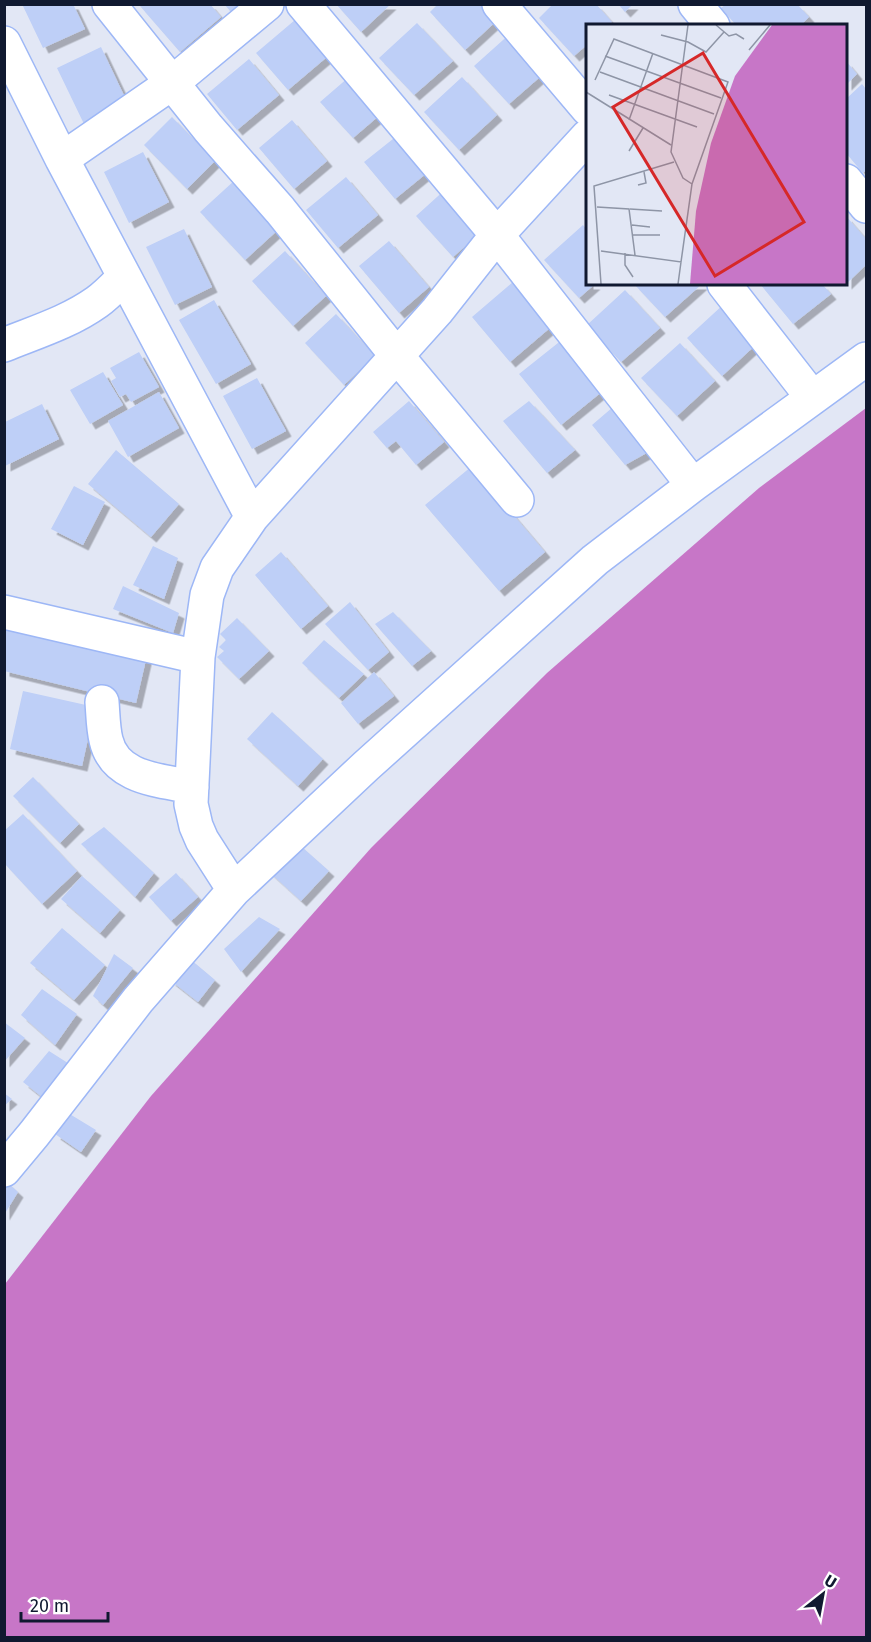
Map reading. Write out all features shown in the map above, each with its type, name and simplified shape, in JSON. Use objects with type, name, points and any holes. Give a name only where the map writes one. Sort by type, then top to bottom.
[{"type":"street","points":[[109,4],[208,128],[280,210],[517,500]]},
{"type":"street","points":[[62,159],[172,83],[267,4]]},
{"type":"street","points":[[303,4],[497,235],[693,485]]},
{"type":"street","points":[[499,4],[586,107]]},
{"type":"street","points":[[679,24],[695,4],[711,24]]},
{"type":"street","points":[[4,43],[62,159],[252,517]]},
{"type":"street","points":[[234,890],[202,840],[191,804],[198,657],[207,595],[218,568],[252,517],[437,311],[497,235],[586,137]]},
{"type":"street","points":[[847,182],[867,206]]},
{"type":"street","points":[[4,345],[61,323],[86,309],[99,301],[124,277]]},
{"type":"street","points":[[725,285],[812,397]]},
{"type":"street","points":[[4,1170],[138,1000],[234,890],[366,766],[595,560],[812,397],[867,359]]},
{"type":"street","points":[[4,612],[198,657]]},
{"type":"street","points":[[102,702],[106,742],[118,763],[138,776],[192,787]]},
{"type":"shaded area","points":[[866,408],[866,1637],[5,1637],[5,1284],[151,1096],[371,848],[547,673],[759,488]]},
{"type":"building","points":[[22,4],[73,4],[85,29],[43,48]]},
{"type":"building","points":[[141,4],[210,4],[221,17],[180,52],[140,6]]},
{"type":"building","points":[[224,4],[239,4],[231,12]]},
{"type":"building","points":[[336,4],[391,4],[361,32]]},
{"type":"building","points":[[438,4],[493,4],[503,15],[465,50],[430,12]]},
{"type":"building","points":[[553,4],[596,4],[612,22],[610,24],[586,24],[586,46],[574,56],[539,18]]},
{"type":"building","points":[[618,4],[633,4],[625,12]]},
{"type":"building","points":[[725,5],[798,5],[809,17],[802,24],[735,24],[721,8]]},
{"type":"building","points":[[302,14],[334,51],[288,90],[256,53]]},
{"type":"building","points":[[417,23],[453,61],[414,95],[379,58]]},
{"type":"building","points":[[513,31],[548,70],[509,104],[474,66]]},
{"type":"building","points":[[101,47],[128,104],[84,124],[57,68]]},
{"type":"building","points":[[249,59],[279,95],[237,130],[207,94]]},
{"type":"building","points":[[847,62],[857,74],[847,84]]},
{"type":"building","points":[[349,77],[381,114],[353,138],[320,102]]},
{"type":"building","points":[[462,77],[497,115],[459,150],[424,112]]},
{"type":"building","points":[[862,84],[866,89],[866,170],[863,173],[847,154],[847,98]]},
{"type":"building","points":[[172,117],[215,161],[187,189],[144,145]]},
{"type":"building","points":[[292,120],[327,161],[294,189],[259,148]]},
{"type":"building","points":[[403,131],[433,168],[395,199],[364,162]]},
{"type":"building","points":[[143,152],[169,202],[129,223],[104,172]]},
{"type":"building","points":[[346,177],[378,215],[338,248],[306,210]]},
{"type":"building","points":[[235,180],[280,228],[245,260],[200,212]]},
{"type":"building","points":[[448,187],[486,228],[453,257],[416,216]]},
{"type":"building","points":[[847,217],[866,239],[866,265],[847,283]]},
{"type":"building","points":[[583,225],[586,229],[586,285],[594,285],[579,298],[544,260]]},
{"type":"building","points":[[184,229],[212,287],[175,305],[146,247]]},
{"type":"building","points":[[389,241],[429,287],[399,313],[359,266]]},
{"type":"building","points":[[285,251],[326,296],[293,326],[252,281]]},
{"type":"building","points":[[513,282],[551,327],[510,362],[472,317]]},
{"type":"building","points":[[635,285],[701,285],[665,317]]},
{"type":"building","points":[[761,285],[823,285],[831,294],[793,324]]},
{"type":"building","points":[[625,290],[660,328],[621,362],[587,325]]},
{"type":"building","points":[[214,300],[251,364],[216,384],[179,320]]},
{"type":"building","points":[[725,303],[760,341],[722,376],[687,338]]},
{"type":"building","points":[[336,314],[375,356],[344,385],[305,343]]},
{"type":"building","points":[[563,339],[604,390],[561,425],[519,374]]},
{"type":"building","points":[[680,343],[715,381],[677,416],[641,378]]},
{"type":"building","points":[[139,352],[159,387],[131,402],[126,394],[120,397],[111,381],[116,378],[110,368]]},
{"type":"building","points":[[103,372],[123,405],[90,424],[70,390]]},
{"type":"building","points":[[257,378],[286,431],[252,449],[223,396]]},
{"type":"building","points":[[159,392],[179,428],[128,457],[108,421]]},
{"type":"building","points":[[409,401],[444,442],[416,465],[396,441],[387,448],[373,432]]},
{"type":"building","points":[[529,401],[575,450],[547,473],[503,421]]},
{"type":"building","points":[[42,404],[59,439],[5,466],[5,422]]},
{"type":"building","points":[[613,407],[652,450],[625,465],[592,425]]},
{"type":"building","points":[[116,450],[179,504],[151,537],[88,484]]},
{"type":"building","points":[[472,466],[545,552],[499,591],[425,505]]},
{"type":"building","points":[[74,486],[105,502],[83,545],[51,529]]},
{"type":"building","points":[[153,546],[178,558],[164,599],[133,585]]},
{"type":"building","points":[[281,552],[328,606],[301,629],[255,575]]},
{"type":"building","points":[[123,586],[179,613],[173,633],[113,609]]},
{"type":"building","points":[[350,602],[389,652],[368,670],[325,624]]},
{"type":"building","points":[[393,612],[431,651],[412,666],[375,624]]},
{"type":"building","points":[[4,616],[148,651],[136,703],[4,671]]},
{"type":"building","points":[[237,618],[269,651],[239,679],[217,657],[224,651],[219,647],[226,640],[220,634]]},
{"type":"building","points":[[324,640],[364,674],[339,698],[302,663]]},
{"type":"building","points":[[374,672],[394,696],[358,724],[341,703]]},
{"type":"building","points":[[23,691],[95,707],[82,766],[10,749]]},
{"type":"building","points":[[272,712],[323,759],[298,786],[247,739]]},
{"type":"building","points":[[33,777],[79,824],[60,843],[13,796]]},
{"type":"building","points":[[23,814],[77,871],[42,904],[4,863],[4,831]]},
{"type":"building","points":[[104,827],[154,873],[135,897],[81,844]]},
{"type":"building","points":[[294,840],[329,871],[301,901],[267,870]]},
{"type":"building","points":[[176,873],[198,897],[171,921],[149,897]]},
{"type":"building","points":[[82,876],[120,910],[100,933],[61,899]]},
{"type":"building","points":[[259,917],[280,929],[241,972],[224,949]]},
{"type":"building","points":[[62,928],[105,965],[74,1000],[30,963]]},
{"type":"building","points":[[114,954],[133,968],[103,1005],[93,996]]},
{"type":"building","points":[[190,959],[215,980],[198,1002],[170,980]]},
{"type":"building","points":[[42,989],[77,1014],[55,1045],[21,1015]]},
{"type":"building","points":[[4,1022],[25,1038],[4,1062]]},
{"type":"building","points":[[49,1051],[71,1065],[47,1101],[23,1082]]},
{"type":"building","points":[[4,1093],[12,1099],[4,1106]]},
{"type":"building","points":[[68,1113],[96,1130],[81,1152],[55,1134]]},
{"type":"building","points":[[7,1182],[18,1192],[4,1215],[4,1184]]}]
